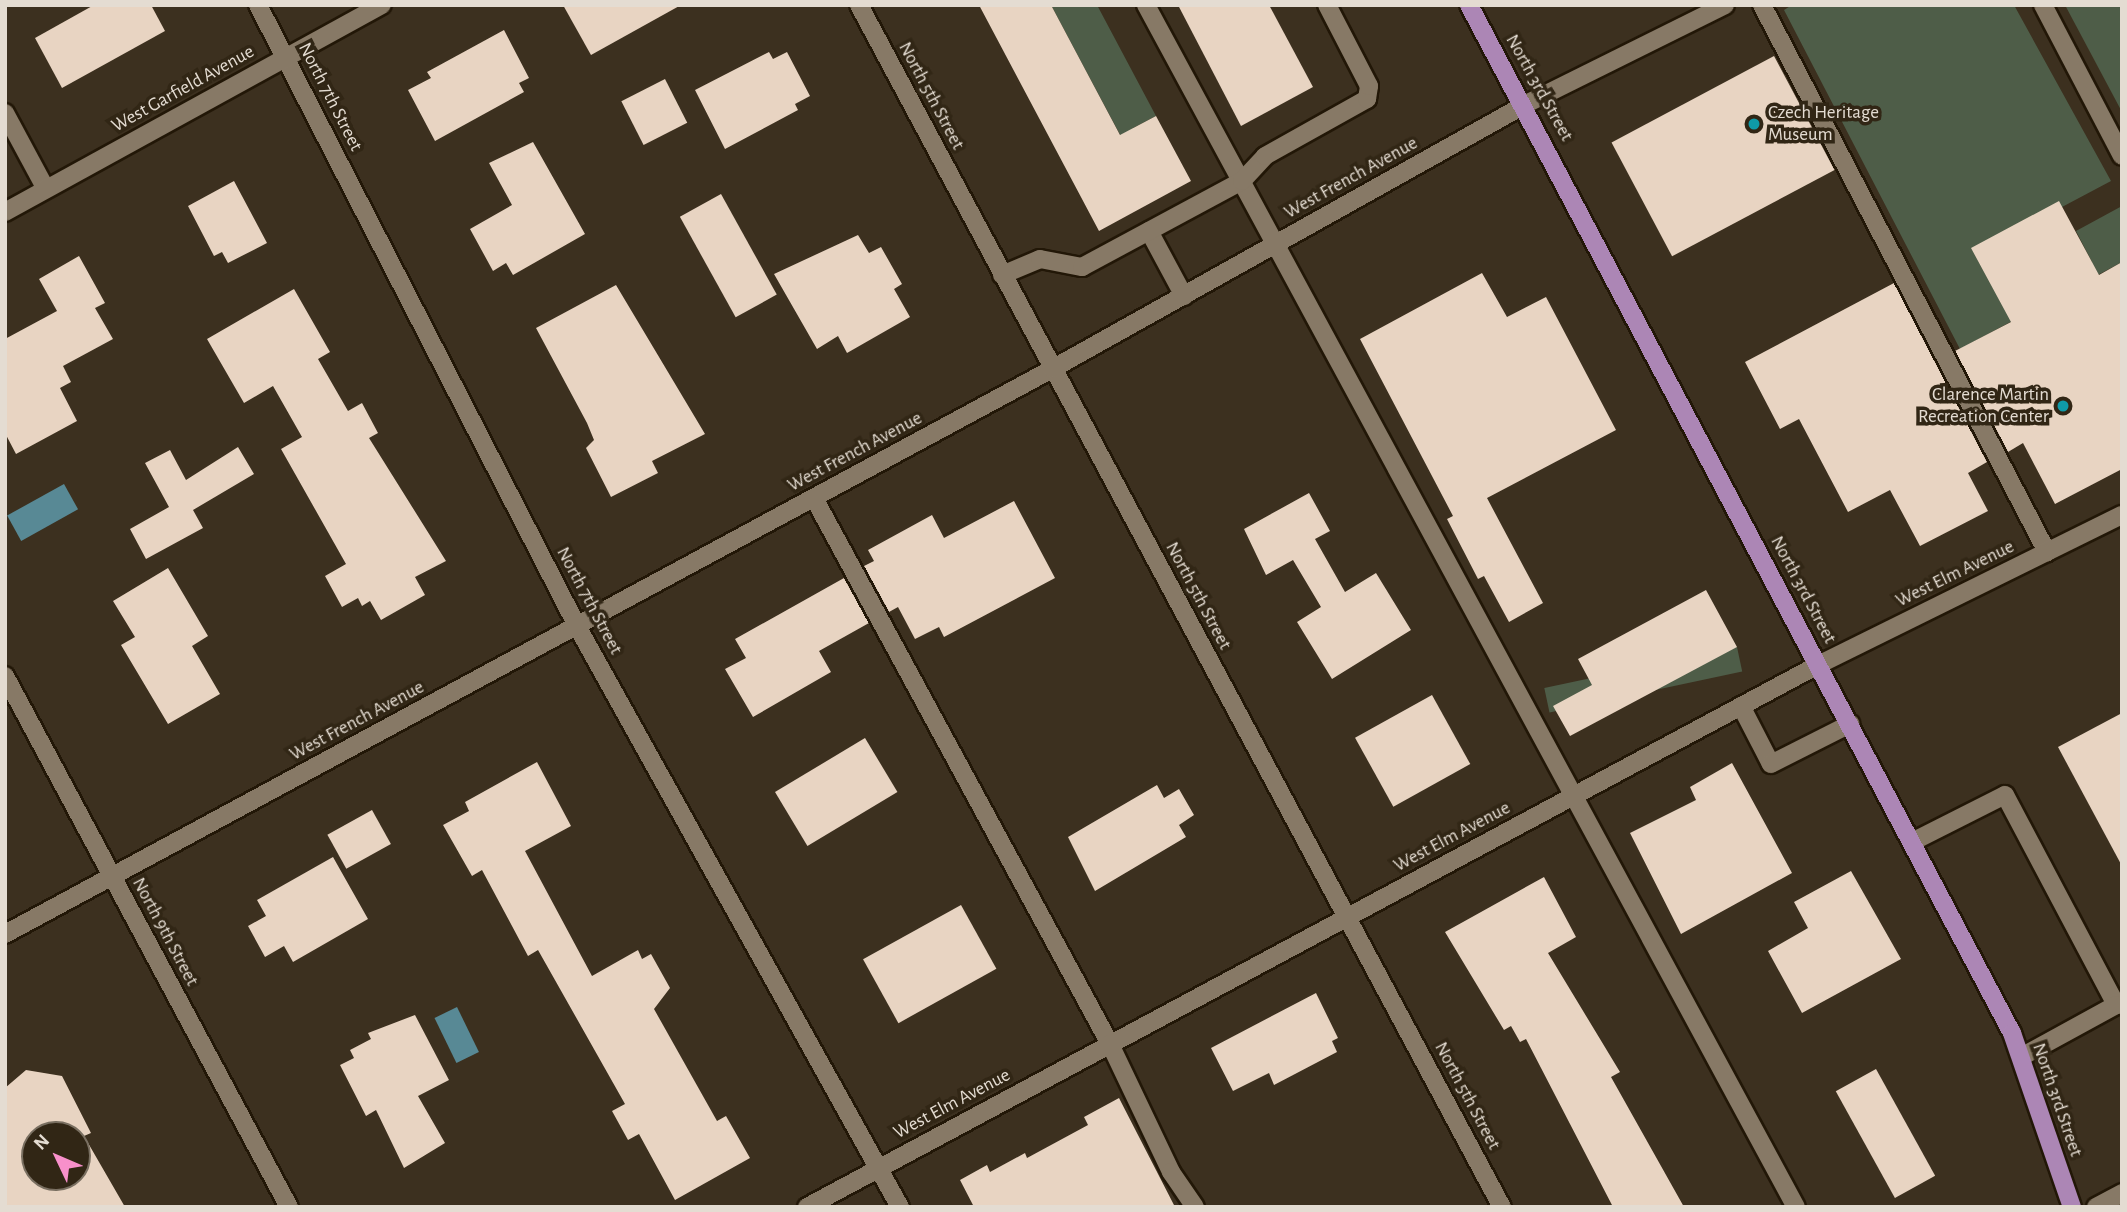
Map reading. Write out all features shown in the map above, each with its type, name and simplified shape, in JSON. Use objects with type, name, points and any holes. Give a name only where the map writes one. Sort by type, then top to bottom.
[{"type":"main road","name":"North 3rd Street","points":[[1469,5],[1525,104],[1912,842],[2021,1057],[2072,1207]]},
{"type":"street","name":"North 7th Street","points":[[258,5],[577,626],[900,1207]]},
{"type":"street","name":"West Garfield Avenue","points":[[5,212],[382,5]]},
{"type":"street","name":"North 5th Street","points":[[859,5],[1502,1207]]},
{"type":"street","points":[[1146,5],[1796,1207]]},
{"type":"street","points":[[1002,275],[1040,259],[1082,267],[1242,181],[1265,156],[1370,93],[1327,5]]},
{"type":"street","name":"West French Avenue","points":[[5,934],[1052,369],[1525,104],[1725,5]]},
{"type":"street","points":[[1762,5],[2047,552]]},
{"type":"street","points":[[2043,5],[2122,156]]},
{"type":"street","points":[[5,113],[46,189]]},
{"type":"street","points":[[1149,231],[1184,296]]},
{"type":"street","points":[[814,498],[1110,1044],[1171,1172],[1195,1207]]},
{"type":"street","name":"West Elm Avenue","points":[[807,1207],[1347,915],[1818,665],[2122,515]]},
{"type":"street","name":"North 9th Street","points":[[5,676],[289,1207]]},
{"type":"street","points":[[1741,706],[1771,764],[1850,724]]},
{"type":"street","points":[[1912,842],[2005,795],[2119,1003],[2021,1057]]},
{"type":"street","points":[[2096,1207],[2122,1193]]},
{"type":"green space","points":[[1051,5],[1097,5],[1156,116],[1133,128],[1138,137],[1125,144]]},
{"type":"green space","points":[[1792,5],[2014,5],[2111,181],[2062,207],[2004,309],[2092,262],[2076,231],[2122,206],[2122,262],[1960,349],[1784,10]]},
{"type":"green space","points":[[2065,5],[2122,5],[2122,112]]},
{"type":"green space","points":[[1737,647],[1742,671],[1550,712],[1544,688]]},
{"type":"water","points":[[64,484],[78,509],[21,541],[7,516]]},
{"type":"water","points":[[457,1007],[479,1052],[456,1063],[435,1018]]},
{"type":"building","points":[[94,5],[151,5],[165,31],[62,88],[35,38]]},
{"type":"building","points":[[563,5],[681,5],[591,55]]},
{"type":"building","points":[[979,5],[1051,5],[1120,135],[1156,116],[1191,181],[1099,231]]},
{"type":"building","points":[[1178,5],[1269,5],[1313,87],[1241,126]]},
{"type":"building","points":[[504,30],[529,78],[519,83],[524,92],[435,141],[408,90],[431,78],[427,72]]},
{"type":"building","points":[[769,52],[773,59],[787,52],[810,96],[795,104],[798,110],[725,149],[695,90]]},
{"type":"building","points":[[1774,56],[1835,170],[1672,256],[1612,142]]},
{"type":"building","points":[[665,79],[687,123],[644,145],[621,101]]},
{"type":"building","points":[[533,142],[585,234],[513,275],[506,263],[493,271],[470,229],[512,205],[489,163]]},
{"type":"building","points":[[234,181],[267,243],[228,263],[222,252],[214,256],[188,206]]},
{"type":"building","points":[[721,194],[777,295],[736,317],[680,217]]},
{"type":"building","name":"Clarence Martin Recreation Center","points":[[2059,201],[2099,275],[2122,262],[2122,469],[2055,504],[2023,443],[2008,452],[1955,351],[2011,322],[1971,248]]},
{"type":"building","points":[[858,235],[869,253],[881,247],[902,284],[894,289],[910,317],[847,353],[838,336],[817,349],[774,274]]},
{"type":"building","points":[[79,256],[105,303],[95,308],[113,339],[63,366],[71,382],[60,388],[77,421],[16,454],[5,433],[5,339],[57,311],[39,279]]},
{"type":"building","points":[[1482,273],[1507,317],[1546,297],[1616,430],[1487,498],[1543,603],[1509,622],[1484,576],[1478,579],[1447,519],[1453,516],[1360,339]]},
{"type":"building","points":[[1894,283],[1987,462],[1968,473],[1988,511],[1920,546],[1890,490],[1848,512],[1799,419],[1780,429],[1745,362]]},
{"type":"building","points":[[616,285],[705,434],[652,461],[658,473],[611,497],[586,448],[594,440],[587,423],[536,328]]},
{"type":"building","points":[[294,289],[330,352],[318,359],[348,411],[362,403],[378,433],[369,438],[446,561],[415,577],[425,595],[381,620],[370,601],[362,606],[358,598],[342,607],[325,576],[346,564],[281,449],[302,437],[273,386],[244,403],[207,339]]},
{"type":"building","points":[[238,447],[254,474],[193,510],[203,528],[146,559],[130,529],[169,507],[145,463],[170,450],[186,480]]},
{"type":"building","points":[[1309,493],[1330,531],[1315,539],[1345,592],[1376,573],[1411,630],[1332,679],[1297,622],[1321,607],[1293,560],[1266,575],[1244,529]]},
{"type":"building","points":[[1014,501],[1055,578],[944,637],[939,627],[915,639],[898,607],[889,612],[864,566],[874,561],[868,550],[932,515],[944,538]]},
{"type":"building","points":[[168,568],[208,636],[192,646],[220,694],[168,724],[121,645],[135,637],[113,601]]},
{"type":"building","points":[[844,578],[869,623],[819,651],[831,672],[753,717],[725,669],[746,658],[735,639]]},
{"type":"building","points":[[1706,590],[1737,647],[1570,736],[1553,706],[1592,685],[1578,659]]},
{"type":"building","points":[[1432,695],[1470,764],[1393,807],[1355,738]]},
{"type":"building","points":[[2122,713],[2122,866],[2058,747]]},
{"type":"building","points":[[865,738],[897,792],[807,846],[775,792]]},
{"type":"building","points":[[537,762],[571,826],[525,851],[592,976],[638,950],[642,959],[651,954],[670,988],[654,1009],[717,1121],[726,1116],[750,1158],[675,1200],[639,1134],[628,1140],[612,1111],[625,1104],[538,950],[528,956],[482,870],[472,876],[443,825],[469,811],[465,802]]},
{"type":"building","points":[[1732,763],[1792,873],[1681,934],[1630,833],[1696,800],[1690,787]]},
{"type":"building","points":[[1157,785],[1164,798],[1179,789],[1194,815],[1179,825],[1186,837],[1095,891],[1068,837]]},
{"type":"building","points":[[372,810],[391,844],[346,869],[327,835]]},
{"type":"building","points":[[333,857],[368,919],[293,962],[284,946],[265,957],[248,926],[266,916],[257,900]]},
{"type":"building","points":[[1851,871],[1901,959],[1802,1013],[1768,951],[1808,928],[1794,902]]},
{"type":"building","points":[[1544,877],[1576,937],[1548,953],[1620,1072],[1611,1077],[1684,1207],[1613,1207],[1526,1039],[1520,1042],[1511,1026],[1504,1030],[1445,932]]},
{"type":"building","points":[[961,905],[996,969],[898,1023],[863,959]]},
{"type":"building","points":[[1316,993],[1338,1038],[1332,1041],[1337,1052],[1274,1085],[1269,1073],[1233,1091],[1211,1048]]},
{"type":"building","points":[[415,1015],[449,1080],[418,1096],[445,1143],[404,1168],[376,1110],[366,1116],[340,1065],[354,1058],[350,1050],[371,1039],[368,1033]]},
{"type":"building","points":[[1876,1069],[1935,1176],[1895,1198],[1836,1091]]},
{"type":"building","points":[[26,1070],[62,1076],[85,1121],[21,1121],[21,1191],[91,1191],[91,1148],[125,1207],[5,1207],[5,1088]]},
{"type":"building","points":[[1119,1098],[1175,1207],[974,1207],[960,1180],[987,1165],[990,1172],[1025,1153],[1027,1158],[1088,1125],[1084,1117]]},
{"type":"place","name":"Czech Heritage Museum","points":[[1754,124]]},
{"type":"place","name":"Clarence Martin Recreation Center","points":[[2063,406]]}]
